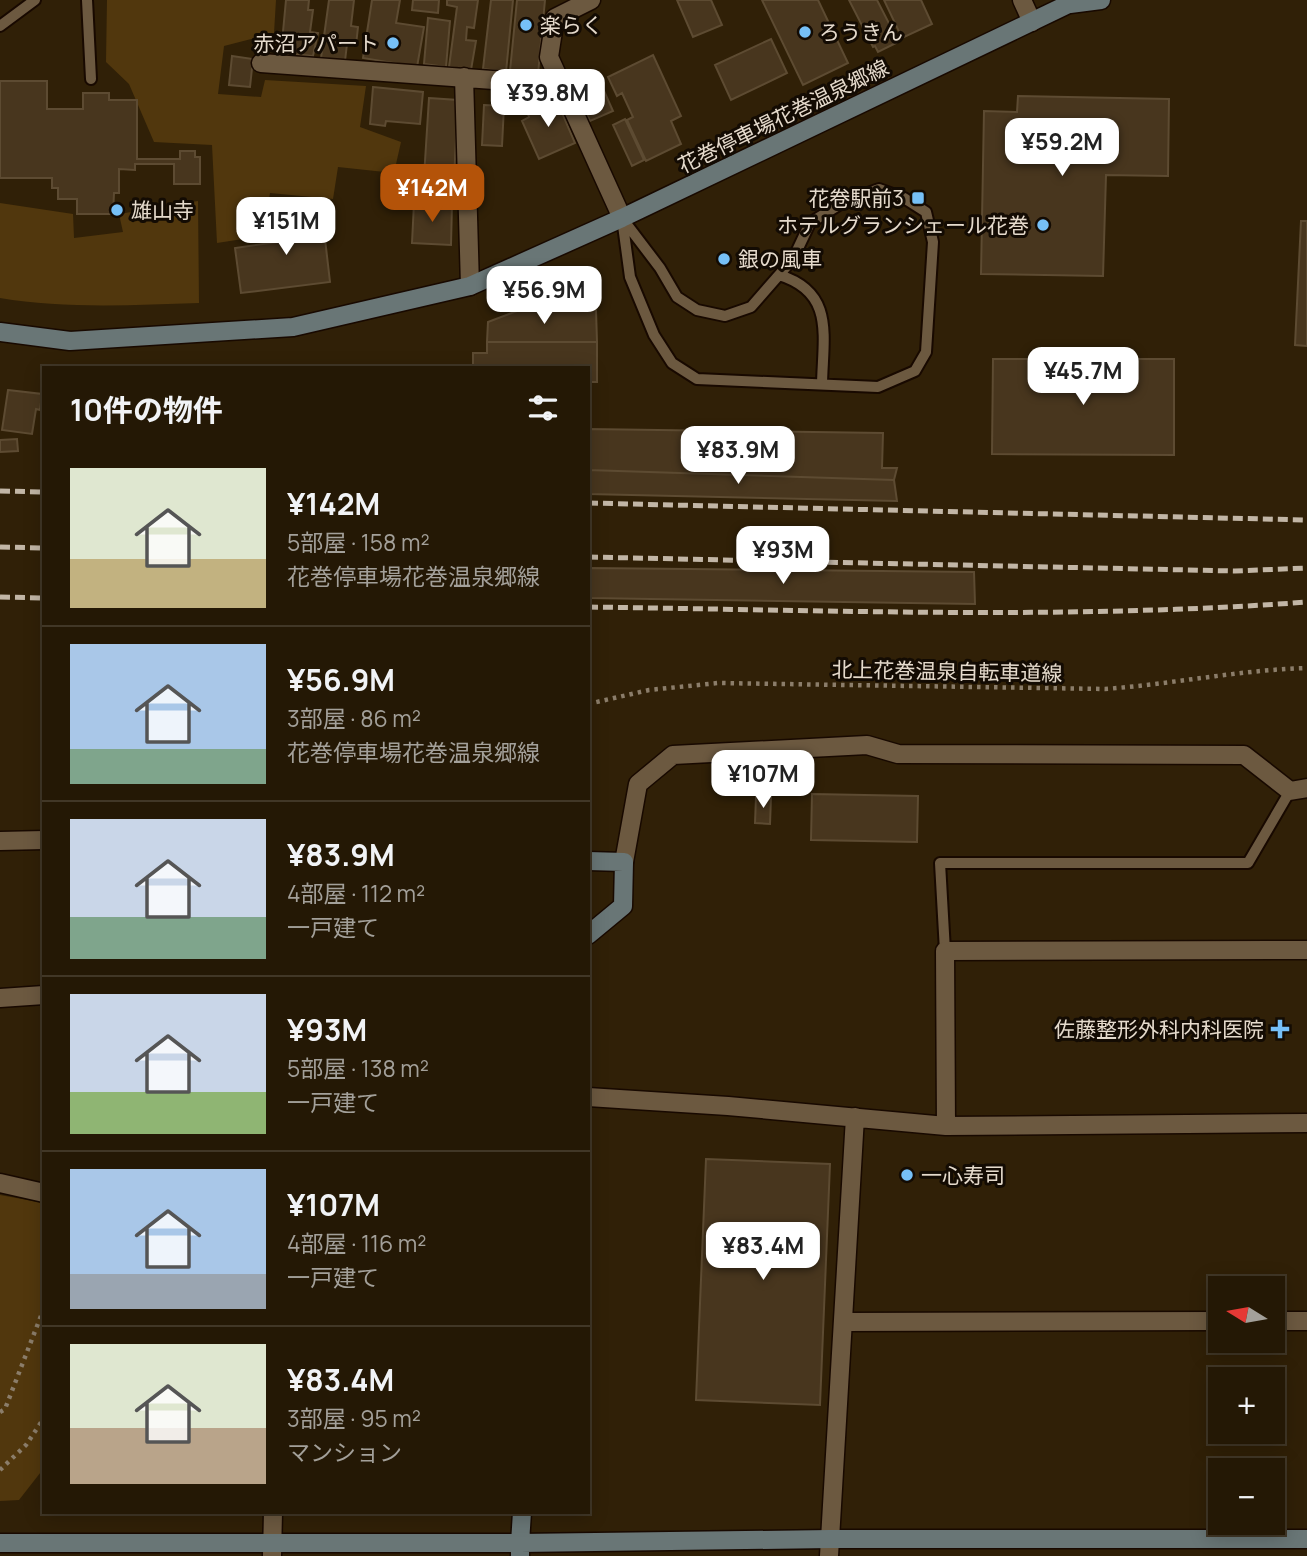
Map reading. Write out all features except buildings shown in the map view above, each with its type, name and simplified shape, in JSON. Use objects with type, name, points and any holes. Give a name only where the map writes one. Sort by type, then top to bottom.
[{"type":"street","points":[[591,0],[555,18],[549,57],[622,218]]},
{"type":"street","points":[[1022,0],[1032,22]]},
{"type":"street","name":"花巻停車場花巻温泉郷線","points":[[0,332],[70,341],[293,327],[470,286],[622,218],[1073,2],[1101,0]]},
{"type":"street","points":[[261,63],[561,85]]},
{"type":"street","points":[[464,77],[470,286]]},
{"type":"street","points":[[590,933],[622,906],[624,862],[638,784],[673,755],[867,745],[898,754],[1244,755],[1298,790]]},
{"type":"street","points":[[0,841],[42,840]]},
{"type":"street","points":[[590,861],[624,862]]},
{"type":"street","points":[[946,1126],[945,951],[1307,950]]},
{"type":"street","points":[[0,998],[42,995]]},
{"type":"street","points":[[590,1097],[855,1116],[946,1126],[1307,1123]]},
{"type":"street","points":[[830,1547],[855,1116]]},
{"type":"street","points":[[0,1183],[42,1193]]},
{"type":"street","points":[[843,1322],[1208,1321]]},
{"type":"street","points":[[1285,1321],[1307,1321]]},
{"type":"street","points":[[273,1514],[273,1550]]},
{"type":"street","points":[[520,1550],[522,1514]]},
{"type":"street","points":[[0,1543],[273,1550],[520,1550],[1307,1539]]},
{"type":"lane","points":[[0,26],[34,0]]},
{"type":"lane","points":[[87,0],[91,79]]},
{"type":"lane","points":[[878,189],[904,198],[926,212],[933,242],[926,352],[915,372],[878,387],[697,379],[672,363],[654,335],[630,277],[622,218],[660,268],[677,297],[697,310],[725,317],[751,307],[793,259],[810,223],[845,201],[878,189]]},
{"type":"lane","points":[[779,275],[795,280],[814,295],[824,321],[822,384]]},
{"type":"lane","points":[[945,951],[940,863],[1248,863],[1298,790]]},
{"type":"path","name":"北上花巻温泉自転車道線","points":[[590,704],[649,690],[718,683],[1105,689],[1147,686],[1232,673],[1307,668]]},
{"type":"path","points":[[0,1412],[5,1409],[42,1313]]},
{"type":"path","points":[[0,1470],[26,1445],[42,1421]]},
{"type":"shaded area","points":[[107,0],[276,0],[274,33],[224,46],[218,94],[261,97],[265,80],[366,86],[360,127],[401,142],[394,173],[338,167],[333,199],[270,193],[262,236],[217,243],[212,145],[154,142],[129,84],[106,62]]},
{"type":"shaded area","points":[[198,201],[199,303],[74,305],[0,298],[0,203],[73,214],[74,238],[123,232],[119,214]]},
{"type":"shaded area","points":[[0,1195],[42,1203],[42,1471],[19,1500],[0,1501]]},
{"type":"railway","points":[[0,491],[42,492]]},
{"type":"railway","points":[[590,503],[1307,520]]},
{"type":"railway","points":[[0,547],[42,548]]},
{"type":"railway","points":[[590,557],[1235,571],[1307,568]]},
{"type":"railway","points":[[0,597],[42,598]]},
{"type":"railway","points":[[590,607],[1037,612],[1217,608],[1307,602]]},
{"type":"place","name":"楽らく","points":[[526,25]]},
{"type":"place","name":"ろうきん","points":[[805,32]]},
{"type":"place","name":"赤沼アパート","points":[[393,43]]},
{"type":"place","name":"花卷駅前3","points":[[918,198]]},
{"type":"place","name":"雄山寺","points":[[117,210]]},
{"type":"place","name":"ホテルグランシェール花巻","points":[[1043,225]]},
{"type":"place","name":"銀の風車","points":[[724,259]]},
{"type":"place","name":"佐藤整形外科内科医院","points":[[1280,1029]]},
{"type":"place","name":"一心寿司","points":[[907,1175]]}]
